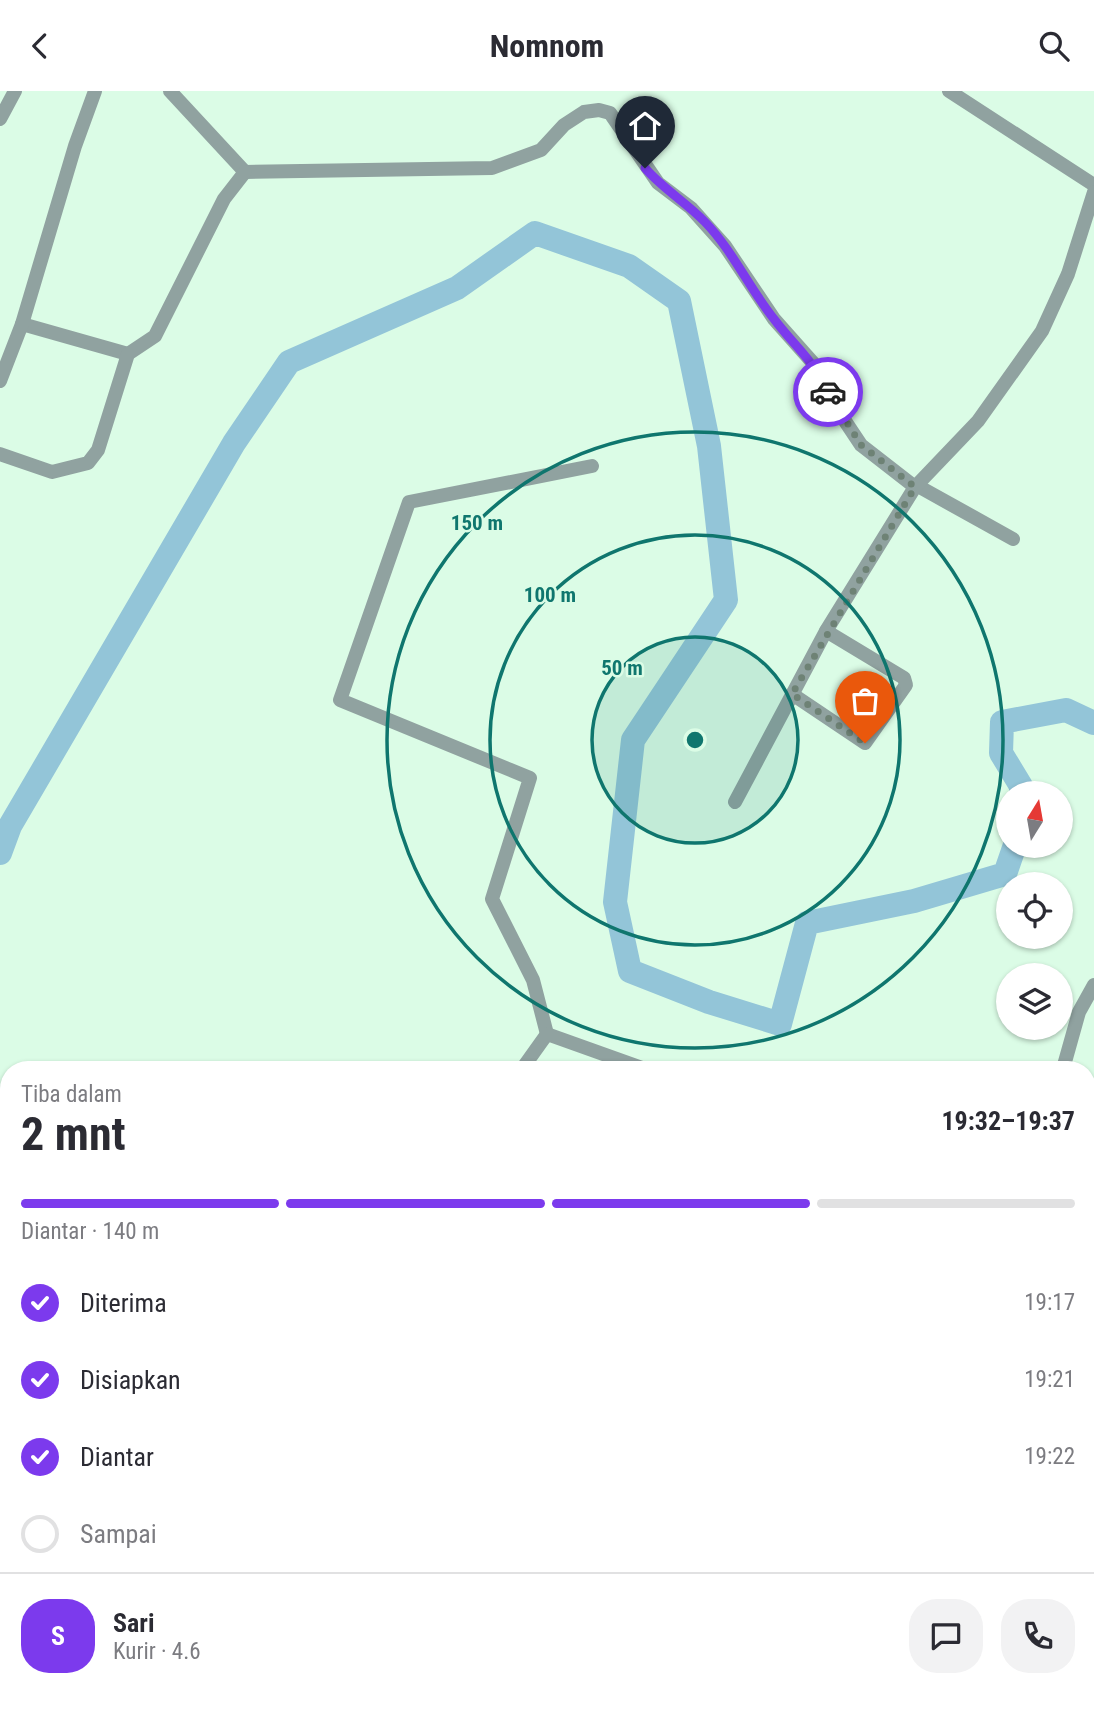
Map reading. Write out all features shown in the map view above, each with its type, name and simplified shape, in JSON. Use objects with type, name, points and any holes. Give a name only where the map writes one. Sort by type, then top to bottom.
[{"type":"street","points":[[0,119],[15,91]]},
{"type":"street","points":[[0,381],[22,324],[75,146],[95,91]]},
{"type":"street","points":[[170,91],[245,172],[492,168],[541,150],[564,125],[584,112],[599,110],[610,113],[658,183],[691,208],[725,246],[774,319],[814,364],[831,400],[861,445],[916,486],[1013,539]]},
{"type":"street","points":[[949,91],[1094,185]]},
{"type":"street","points":[[0,454],[52,472],[88,463],[98,450],[128,353],[155,336],[224,199],[245,172]]},
{"type":"street","points":[[735,801],[826,631],[916,486],[978,421],[1042,331],[1068,274],[1094,192]]},
{"type":"street","points":[[22,324],[128,353]]},
{"type":"street","points":[[528,1061],[547,1034],[533,979],[492,899],[530,778],[340,700],[410,502],[592,466]]},
{"type":"street","points":[[792,694],[865,743],[906,685],[904,678],[826,631]]},
{"type":"street","points":[[1065,1061],[1079,1013],[1094,985]]},
{"type":"street","points":[[547,1034],[623,1061]]},
{"type":"waterway","points":[[0,853],[10,826],[234,443],[289,362],[457,288],[535,233],[629,266],[679,301],[709,446],[726,600],[633,740],[615,902],[630,971],[709,1002],[780,1024],[807,923],[914,901],[1005,874],[1011,858]]},
{"type":"waterway","points":[[1018,781],[1001,753],[1002,722],[1066,710],[1094,723]]},
{"type":"way so far","points":[[828,392],[861,445],[915,487],[826,631],[792,694],[865,743]]},
{"type":"route","points":[[645,168],[658,183],[708,225],[743,269],[774,319],[814,364],[828,392]]}]
